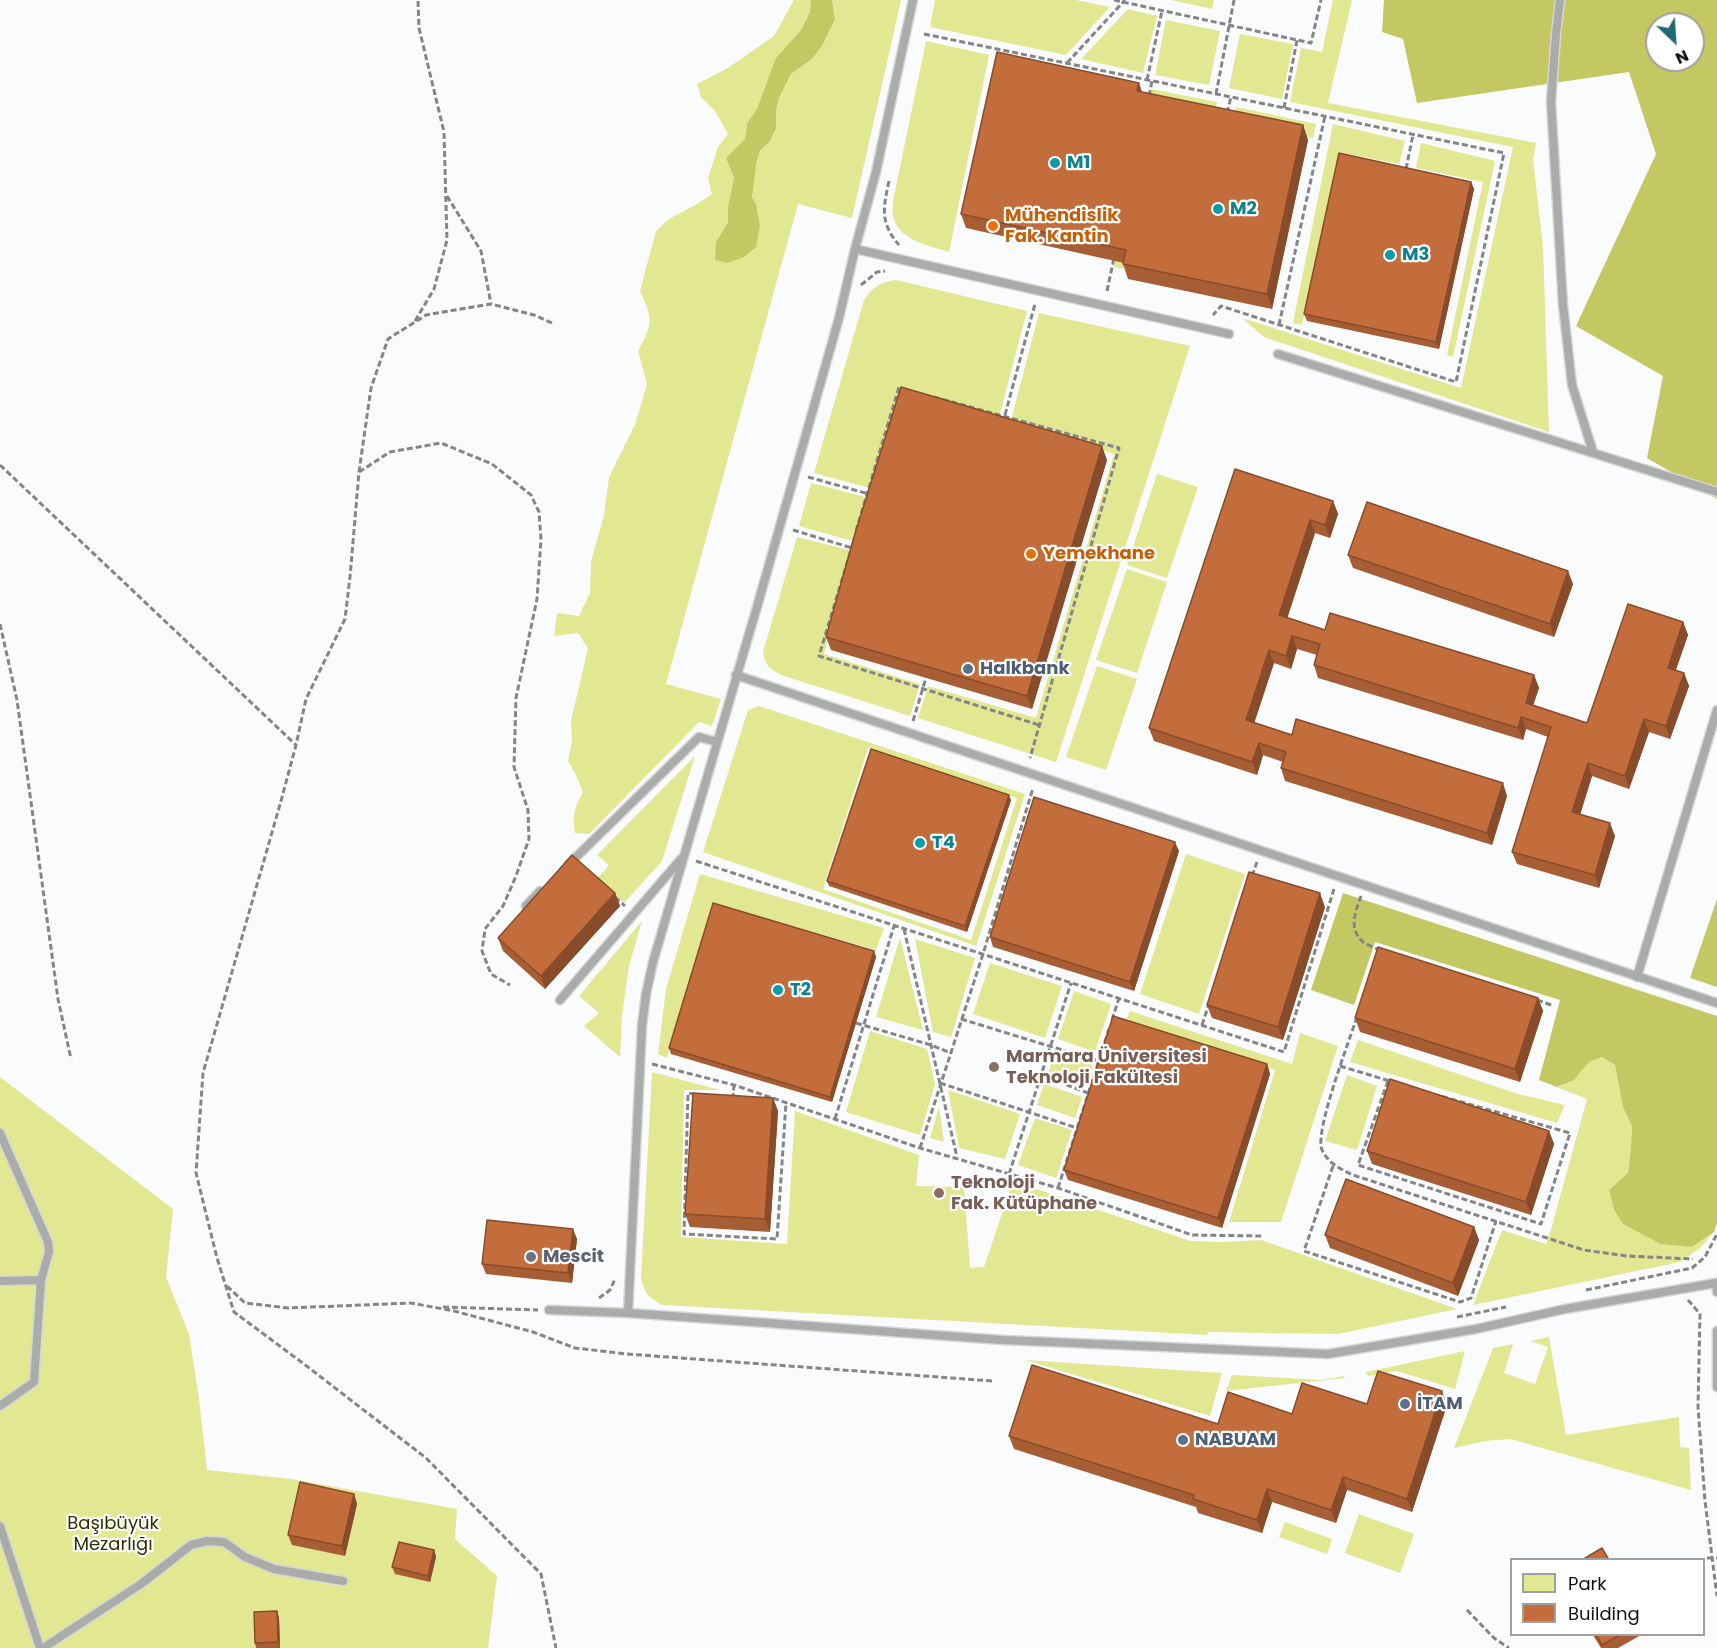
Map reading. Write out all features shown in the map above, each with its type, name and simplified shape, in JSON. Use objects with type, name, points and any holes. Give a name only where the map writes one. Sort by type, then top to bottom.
[{"type":"lane","points":[[628,1313],[640,1061],[646,994],[683,856],[839,318],[876,172],[913,0]]},
{"type":"lane","points":[[1560,0],[1551,102],[1563,305],[1572,385],[1593,452]]},
{"type":"lane","points":[[855,249],[1229,334]]},
{"type":"lane","points":[[1278,354],[1717,492]]},
{"type":"lane","points":[[736,675],[1717,1004]]},
{"type":"lane","points":[[1637,977],[1717,710]]},
{"type":"lane","points":[[565,867],[699,737],[717,742]]},
{"type":"lane","points":[[560,1000],[683,856]]},
{"type":"lane","points":[[525,906],[549,883]]},
{"type":"lane","points":[[0,1133],[48,1242],[49,1252],[41,1280],[34,1382],[0,1406]]},
{"type":"lane","points":[[0,1281],[41,1280]]},
{"type":"lane","points":[[549,1310],[628,1313],[1003,1340],[1328,1354],[1476,1329],[1565,1309],[1717,1284]]},
{"type":"lane","points":[[1717,1331],[1717,1387]]},
{"type":"lane","points":[[0,1526],[42,1648],[141,1584],[191,1545],[207,1541],[224,1542],[245,1557],[274,1569],[343,1581]]},
{"type":"path","points":[[414,323],[434,289],[447,240],[444,132],[419,28],[418,0]]},
{"type":"path","points":[[1114,0],[1311,43],[1321,0]]},
{"type":"path","points":[[1216,94],[1234,0]]},
{"type":"path","points":[[1067,63],[1124,1]]},
{"type":"path","points":[[1147,80],[1162,10]]},
{"type":"path","points":[[924,34],[1504,153],[1456,382],[1221,306],[1213,315]]},
{"type":"path","points":[[1284,108],[1297,40]]},
{"type":"path","points":[[1147,104],[1152,81]]},
{"type":"path","points":[[1227,114],[1231,97]]},
{"type":"path","points":[[1279,325],[1324,116]]},
{"type":"path","points":[[1405,174],[1413,134]]},
{"type":"path","points":[[889,181],[884,204],[885,220],[890,234],[903,248]]},
{"type":"path","points":[[446,194],[481,251],[491,304]]},
{"type":"path","points":[[1107,291],[1114,256]]},
{"type":"path","points":[[858,292],[862,284],[878,272],[888,270]]},
{"type":"path","points":[[1103,295],[1114,297]]},
{"type":"path","points":[[552,323],[534,315],[491,304],[426,315],[388,339],[372,388],[359,472],[345,619],[306,699],[296,745],[203,1073],[196,1173],[217,1258],[234,1312],[426,1458],[541,1574],[556,1648]]},
{"type":"path","points":[[1003,422],[1035,304]]},
{"type":"path","points":[[1206,316],[1217,318]]},
{"type":"path","points":[[909,390],[899,387],[819,656],[1039,725]]},
{"type":"path","points":[[931,396],[1119,448],[1030,758]]},
{"type":"path","points":[[359,472],[390,452],[441,443],[492,464],[531,495],[539,512],[541,539],[537,598],[516,698],[514,767],[528,810],[529,839],[503,906],[485,929],[482,951],[490,974],[510,985]]},
{"type":"path","points":[[0,465],[296,745]]},
{"type":"path","points":[[802,481],[806,470]]},
{"type":"path","points":[[808,477],[876,496]]},
{"type":"path","points":[[793,530],[859,550]]},
{"type":"path","points":[[0,624],[17,700],[58,999],[71,1059]]},
{"type":"path","points":[[913,721],[926,678]]},
{"type":"path","points":[[920,1148],[983,954],[1033,788]]},
{"type":"path","points":[[695,861],[1284,1052],[1335,887]]},
{"type":"path","points":[[1251,879],[1257,862]]},
{"type":"path","points":[[1365,885],[1354,914],[1354,926],[1362,942],[1384,951]]},
{"type":"path","points":[[608,890],[633,914]]},
{"type":"path","points":[[835,1119],[894,925]]},
{"type":"path","points":[[904,929],[957,1157]]},
{"type":"path","points":[[1375,960],[1378,949]]},
{"type":"path","points":[[1009,1174],[1071,983]]},
{"type":"path","points":[[1058,1188],[1119,998]]},
{"type":"path","points":[[1532,999],[1554,1006]]},
{"type":"path","points":[[1202,1025],[1210,1003]]},
{"type":"path","points":[[1359,1011],[1320,1134],[1321,1148],[1333,1165],[1353,1176],[1584,1250],[1627,1256],[1693,1258]]},
{"type":"path","points":[[961,1019],[1098,1061]]},
{"type":"path","points":[[856,1023],[951,1053]]},
{"type":"path","points":[[640,1061],[734,1085],[920,1148],[1058,1188],[1192,1235],[1262,1236]]},
{"type":"path","points":[[1340,1066],[1399,1084]]},
{"type":"path","points":[[1041,1075],[1088,1093]]},
{"type":"path","points":[[1388,1081],[1358,1165],[1540,1224],[1570,1133],[1431,1093]]},
{"type":"path","points":[[940,1083],[1077,1128]]},
{"type":"path","points":[[722,1096],[733,1096],[734,1085]]},
{"type":"path","points":[[699,1094],[688,1093],[684,1234],[777,1239],[786,1103]]},
{"type":"path","points":[[1333,1165],[1304,1251],[1460,1302],[1471,1298],[1496,1221]]},
{"type":"path","points":[[1579,1292],[1692,1268],[1705,1257],[1717,1234]]},
{"type":"path","points":[[225,1285],[245,1303],[288,1308],[411,1303],[430,1306],[533,1332],[575,1348],[992,1382]]},
{"type":"path","points":[[430,1306],[549,1310]]},
{"type":"path","points":[[1454,1318],[1510,1306]]},
{"type":"path","points":[[1707,1558],[1717,1558]]},
{"type":"path","points":[[1467,1610],[1494,1638],[1509,1648]]},
{"type":"green space","points":[[794,0],[811,0],[810,12],[801,30],[776,59],[757,109],[747,123],[745,139],[726,158],[734,178],[728,207],[728,222],[716,242],[756,204],[752,197],[753,177],[760,151],[770,141],[776,130],[779,98],[791,74],[812,59],[822,46],[835,19],[832,0],[901,0],[852,218],[798,204],[666,684],[721,699],[712,726],[699,722],[589,834],[575,833],[574,812],[583,792],[568,761],[572,741],[571,721],[588,648],[578,633],[554,636],[557,613],[579,616],[590,593],[591,562],[604,515],[609,477],[635,425],[647,384],[638,351],[649,328],[649,315],[640,291],[656,231],[669,219],[712,194],[708,178],[718,147],[728,134],[715,111],[701,97],[697,84],[728,68],[774,36]]},
{"type":"green space","points":[[811,0],[832,0],[835,19],[822,46],[812,59],[791,74],[779,98],[776,129],[770,141],[760,151],[752,197],[756,204],[760,226],[756,247],[744,257],[727,263],[715,260],[716,242],[728,222],[728,207],[734,178],[726,158],[745,139],[747,123],[757,109],[776,58],[801,30],[810,12]]},
{"type":"green space","points":[[935,0],[1076,0],[1110,7],[1066,55],[930,27]]},
{"type":"green space","points":[[1171,0],[1214,0],[1212,9]]},
{"type":"green space","points":[[1333,0],[1352,0],[1328,103],[1536,143],[1533,159],[1543,247],[1549,432],[1264,337],[1242,318],[1461,388],[1513,147],[1290,102],[1301,48],[1322,52]]},
{"type":"green space","points":[[1384,0],[1717,0],[1717,499],[1647,458],[1663,376],[1576,326],[1656,154],[1629,72],[1417,103],[1403,39],[1382,32]]},
{"type":"green space","points":[[1128,9],[1157,16],[1143,73],[1081,59]]},
{"type":"green space","points":[[1166,20],[1220,31],[1209,85],[1155,75]]},
{"type":"green space","points":[[1240,34],[1293,44],[1282,99],[1229,88]]},
{"type":"green space","points":[[926,41],[989,55],[949,252],[915,241],[901,231],[893,214],[893,201]]},
{"type":"green space","points":[[1151,89],[1217,102],[1215,112],[1159,101],[1124,269],[1114,267]]},
{"type":"green space","points":[[1236,107],[1316,124],[1313,138],[1233,122]]},
{"type":"green space","points":[[1333,124],[1405,141],[1399,164],[1339,152],[1302,325],[1293,323]]},
{"type":"green space","points":[[1421,143],[1495,161],[1453,357],[1447,355],[1483,182],[1416,168]]},
{"type":"green space","points":[[896,280],[1027,311],[998,421],[873,489],[814,473],[864,300],[877,286]]},
{"type":"green space","points":[[1039,313],[1190,346],[1056,762],[918,718],[928,686],[1036,718],[1114,454],[1010,424]]},
{"type":"green space","points":[[1157,474],[1198,487],[1167,578],[1127,565]]},
{"type":"green space","points":[[811,483],[869,498],[856,542],[799,526]]},
{"type":"green space","points":[[797,537],[853,551],[824,654],[920,684],[910,716],[784,676],[767,664],[763,652]]},
{"type":"green space","points":[[1127,569],[1167,582],[1137,673],[1096,660]]},
{"type":"green space","points":[[1097,666],[1137,679],[1106,770],[1066,757]]},
{"type":"green space","points":[[759,706],[1025,794],[976,946],[703,852],[748,710]],"holes":[[[868,748],[1017,798],[971,940],[823,889]]]},
{"type":"green space","points":[[695,756],[662,861],[624,903],[597,879],[609,865],[597,855]]},
{"type":"green space","points":[[1186,854],[1245,874],[1199,1014],[1140,994]]},
{"type":"green space","points":[[700,874],[884,928],[876,950],[712,903],[667,1058],[658,1054],[666,989]]},
{"type":"green space","points":[[1343,893],[1717,1016],[1717,1224],[1714,1232],[1692,1247],[1661,1244],[1623,1224],[1614,1210],[1609,1190],[1628,1173],[1632,1126],[1623,1107],[1615,1065],[1602,1057],[1589,1062],[1574,1080],[1557,1087],[1539,1080],[1560,1000],[1375,942],[1354,1005],[1311,990]]},
{"type":"green space","points":[[1717,899],[1717,987],[1690,978]]},
{"type":"green space","points":[[642,921],[629,966],[622,1015],[620,1057],[584,1026],[599,1013],[579,996]]},
{"type":"green space","points":[[900,938],[923,1030],[876,1017]]},
{"type":"green space","points":[[915,939],[975,958],[951,1037],[933,1032]]},
{"type":"green space","points":[[990,963],[1062,986],[1045,1038],[973,1014]]},
{"type":"green space","points":[[1074,991],[1111,1004],[1095,1052],[1058,1039]]},
{"type":"green space","points":[[1130,1011],[1292,1064],[1300,1033],[1338,1046],[1281,1222],[1229,1222],[1275,1070],[1125,1023]]},
{"type":"green space","points":[[870,1031],[927,1049],[935,1084],[920,1135],[846,1112]]},
{"type":"green space","points":[[1358,1040],[1518,1094],[1565,1105],[1557,1123],[1350,1062]]},
{"type":"green space","points":[[1055,1052],[1093,1065],[1086,1086],[1048,1073]]},
{"type":"green space","points":[[1602,1057],[1615,1065],[1623,1106],[1632,1126],[1628,1173],[1609,1190],[1614,1210],[1623,1224],[1692,1247],[1714,1232],[1699,1249],[1680,1262],[1473,1305],[1502,1230],[1546,1244],[1550,1233],[1587,1099],[1539,1080],[1558,1087],[1574,1080],[1589,1062]]},
{"type":"green space","points":[[652,1072],[720,1090],[684,1090],[681,1237],[787,1244],[795,1111],[919,1155],[916,1186],[964,1187],[970,1268],[984,1267],[1013,1181],[1190,1241],[1261,1240],[1457,1309],[1338,1334],[1208,1332],[1207,1335],[663,1305],[649,1295],[641,1279]]},
{"type":"green space","points":[[1347,1075],[1377,1086],[1357,1150],[1325,1141]]},
{"type":"green space","name":"Başıbüyük Mezarlığı","points":[[0,1077],[173,1209],[166,1277],[189,1334],[207,1470],[291,1479],[457,1509],[455,1539],[497,1576],[488,1648],[0,1648]]},
{"type":"green space","points":[[1044,1084],[1082,1097],[1075,1118],[1037,1105]]},
{"type":"green space","points":[[948,1090],[1020,1114],[1005,1159],[959,1148]]},
{"type":"green space","points":[[939,1107],[944,1142],[930,1138]]},
{"type":"green space","points":[[1035,1118],[1072,1130],[1056,1178],[1018,1165]]},
{"type":"green space","points":[[1549,1337],[1566,1435],[1679,1417],[1680,1447],[1689,1448],[1691,1490],[1510,1439],[1486,1441],[1454,1448],[1493,1348],[1513,1344],[1504,1373],[1535,1384],[1548,1347],[1530,1341]]},
{"type":"green space","points":[[1465,1351],[1455,1389],[1397,1371],[1368,1376],[1366,1372]]},
{"type":"green space","points":[[1025,1360],[1222,1373],[1210,1416]]},
{"type":"green space","points":[[1232,1375],[1322,1380],[1344,1376],[1345,1378],[1226,1391]]},
{"type":"green space","points":[[1359,1514],[1414,1534],[1400,1573],[1345,1553]]},
{"type":"green space","points":[[1285,1522],[1332,1539],[1327,1554],[1279,1537]]},
{"type":"building","points":[[997,52],[1139,83],[1137,91],[1303,125],[1267,294],[1123,264],[1126,250],[961,214]]},
{"type":"building","name":"M3","points":[[1339,153],[1471,182],[1436,342],[1304,314]]},
{"type":"building","name":"Yemekhane","points":[[901,387],[1102,446],[1027,696],[826,637],[854,537]]},
{"type":"building","points":[[1235,469],[1333,501],[1325,525],[1310,520],[1279,615],[1325,630],[1330,613],[1534,675],[1526,703],[1587,723],[1628,604],[1683,622],[1668,668],[1684,673],[1666,726],[1644,719],[1625,776],[1588,763],[1572,812],[1610,823],[1595,875],[1512,852],[1551,727],[1521,717],[1518,728],[1314,665],[1320,644],[1292,636],[1286,656],[1269,650],[1246,720],[1292,735],[1296,719],[1503,783],[1487,833],[1281,768],[1286,752],[1259,743],[1252,762],[1149,728]]},
{"type":"building","points":[[1367,502],[1568,571],[1550,624],[1348,555]]},
{"type":"building","name":"T4","points":[[871,749],[1009,795],[965,926],[827,881]]},
{"type":"building","points":[[1034,797],[1175,842],[1130,982],[990,937]]},
{"type":"building","points":[[572,855],[615,893],[541,976],[498,938]]},
{"type":"building","points":[[1249,872],[1320,893],[1278,1027],[1207,1005]]},
{"type":"building","name":"T2","points":[[713,903],[874,951],[830,1097],[669,1048]]},
{"type":"building","points":[[1378,947],[1538,998],[1515,1069],[1355,1018]]},
{"type":"building","points":[[1113,1016],[1267,1064],[1218,1218],[1064,1170]]},
{"type":"building","points":[[1390,1079],[1549,1131],[1526,1202],[1367,1151]]},
{"type":"building","points":[[693,1093],[773,1098],[765,1219],[685,1214]]},
{"type":"building","points":[[1346,1179],[1474,1227],[1453,1283],[1325,1235]]},
{"type":"building","name":"Mescit","points":[[487,1220],[573,1229],[568,1273],[482,1264]]},
{"type":"building","points":[[1032,1365],[1218,1424],[1228,1392],[1292,1414],[1302,1383],[1367,1404],[1378,1371],[1442,1391],[1407,1499],[1343,1477],[1331,1510],[1267,1489],[1257,1520],[1193,1499],[1194,1495],[1009,1436]]},
{"type":"building","points":[[300,1482],[354,1494],[342,1546],[288,1535]]},
{"type":"building","points":[[399,1542],[434,1550],[428,1576],[392,1567]]},
{"type":"building","points":[[1602,1548],[1608,1558],[1585,1558]]},
{"type":"building","points":[[277,1611],[278,1642],[255,1643],[254,1612]]},
{"type":"building","points":[[1597,1636],[1618,1636],[1602,1645]]},
{"type":"place","name":"M1","points":[[1055,163]]},
{"type":"place","name":"M2","points":[[1218,209]]},
{"type":"place","name":"Mühendislik Fak. Kantin","points":[[993,226]]},
{"type":"place","name":"M3","points":[[1390,255]]},
{"type":"place","name":"Yemekhane","points":[[1031,554]]},
{"type":"place","name":"Halkbank","points":[[968,669]]},
{"type":"place","name":"T4","points":[[920,843]]},
{"type":"place","name":"T2","points":[[778,990]]},
{"type":"place","name":"Marmara Üniversitesi Teknoloji Fakültesi","points":[[994,1067]]},
{"type":"place","name":"Teknoloji Fak. Kütüphane","points":[[939,1193]]},
{"type":"place","name":"Mescit","points":[[531,1257]]},
{"type":"place","name":"İTAM","points":[[1405,1404]]},
{"type":"place","name":"NABUAM","points":[[1183,1440]]}]
